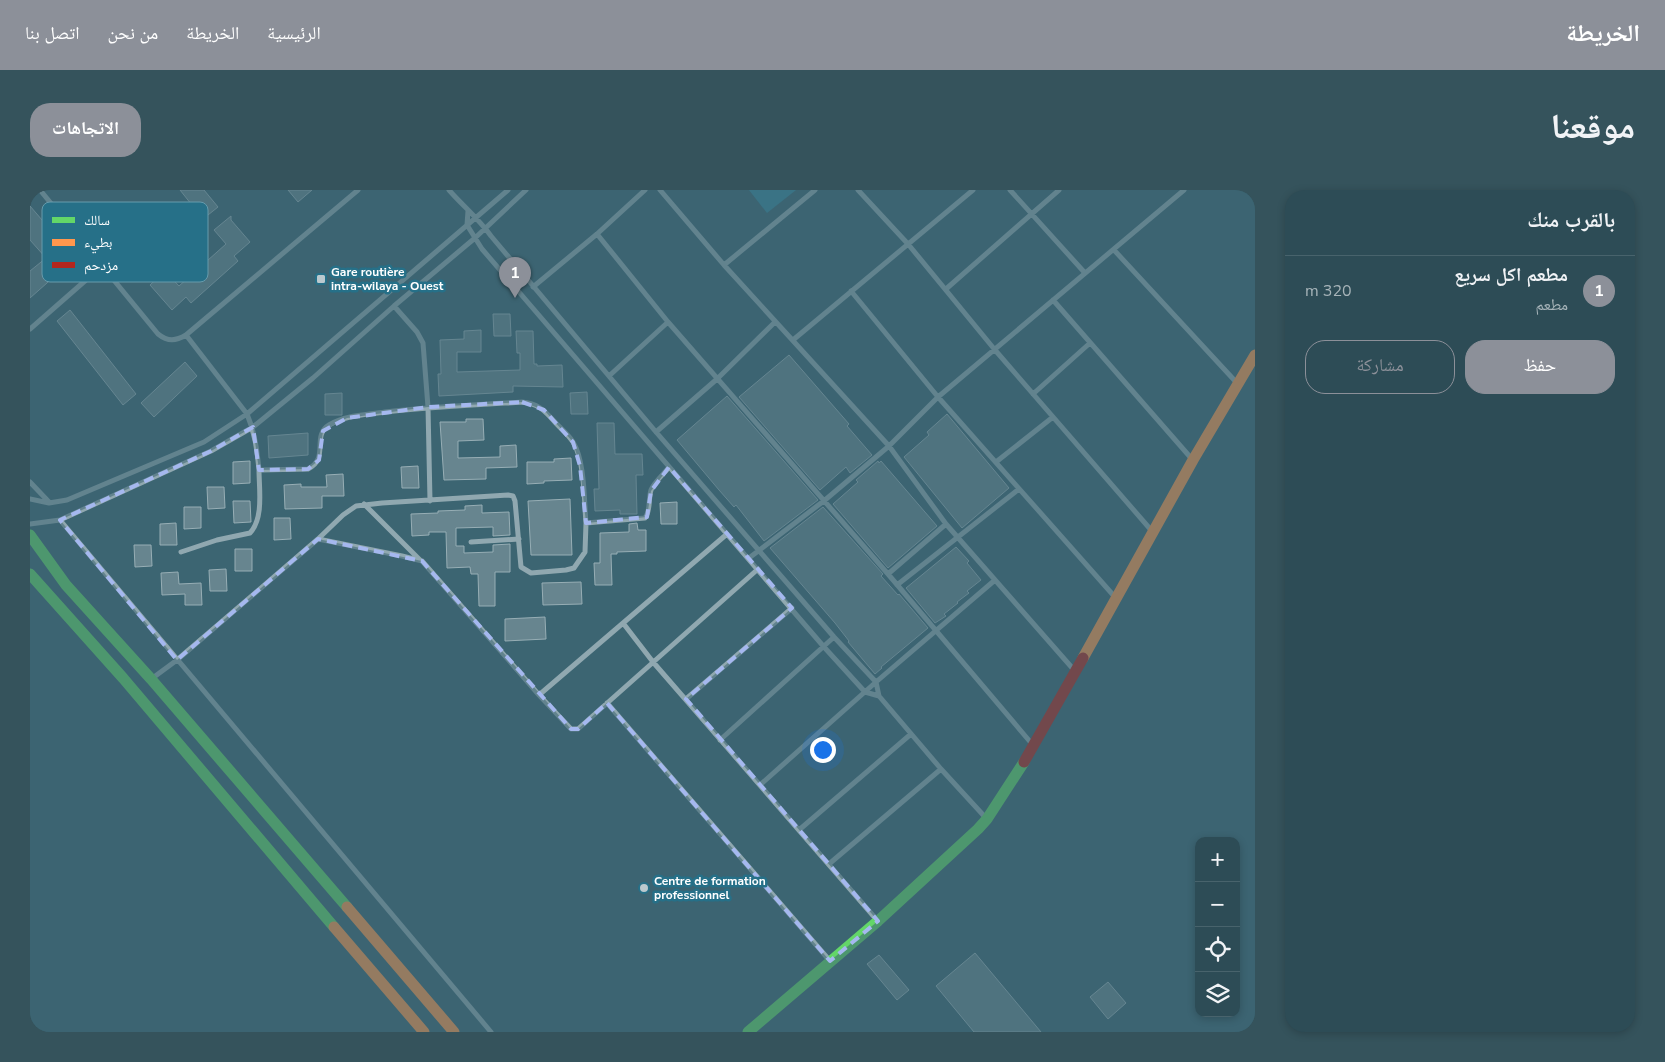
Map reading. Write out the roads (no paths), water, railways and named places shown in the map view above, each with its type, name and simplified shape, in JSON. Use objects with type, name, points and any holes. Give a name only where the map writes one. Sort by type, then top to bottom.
[{"type":"main road","points":[[748,1032],[878,921],[978,829],[986,819],[1034,746],[1192,460],[1255,354]]},
{"type":"main road","points":[[30,535],[66,585],[151,679],[454,1032]]},
{"type":"main road","points":[[30,574],[123,678],[424,1032]]},
{"type":"street","points":[[40,190],[50,202]]},
{"type":"street","points":[[116,282],[163,338],[177,340],[186,335],[358,190]]},
{"type":"street","points":[[449,190],[468,211],[477,217],[533,287],[656,432],[834,637],[876,682],[879,696],[986,819]]},
{"type":"street","points":[[30,499],[49,503],[67,500],[204,442],[247,414],[508,190]]},
{"type":"street","points":[[30,524],[60,520],[211,451],[253,427],[313,378],[474,238],[526,190]]},
{"type":"street","points":[[533,287],[597,234],[645,190]]},
{"type":"street","points":[[660,190],[724,265],[889,446],[946,524],[1076,671]]},
{"type":"street","points":[[724,265],[816,190]]},
{"type":"street","points":[[858,190],[908,244],[995,350],[1152,532]]},
{"type":"street","points":[[793,340],[973,190]]},
{"type":"street","points":[[1010,190],[1085,274]]},
{"type":"street","points":[[946,289],[1059,190]]},
{"type":"street","points":[[749,558],[825,500],[889,446],[938,397],[1184,190]]},
{"type":"street","points":[[468,211],[467,225],[482,249],[824,647],[865,692],[879,696]]},
{"type":"street","points":[[597,234],[668,322],[825,500],[1034,746]]},
{"type":"street","points":[[1114,250],[1238,384]]},
{"type":"street","points":[[30,329],[84,282]]},
{"type":"street","points":[[851,291],[938,397],[1116,598]]},
{"type":"street","points":[[1053,300],[1192,460]]},
{"type":"street","points":[[394,306],[417,332],[423,343],[428,407],[430,501]]},
{"type":"street","points":[[609,376],[668,322]]},
{"type":"street","points":[[656,432],[717,379],[776,322]]},
{"type":"street","points":[[181,552],[217,540],[245,535],[254,529],[258,515],[259,470],[257,443],[253,427],[247,414],[186,335]]},
{"type":"street","points":[[1033,394],[1090,343]]},
{"type":"street","points":[[151,679],[177,660],[318,539],[343,515],[356,506],[513,496],[521,567],[531,573],[566,570],[574,568],[585,552],[586,523],[577,451],[573,442],[544,410],[536,405],[522,402],[428,407],[346,418],[328,425],[323,431],[320,440],[319,460],[314,466],[308,469],[259,470]]},
{"type":"street","points":[[996,462],[1053,417]]},
{"type":"street","points":[[586,523],[645,518],[648,514],[653,486],[669,468]]},
{"type":"street","points":[[30,482],[49,503]]},
{"type":"street","points":[[897,585],[1019,489]]},
{"type":"street","points":[[364,504],[422,562],[539,695],[574,730],[578,729],[758,569]]},
{"type":"street","points":[[60,520],[491,1032]]},
{"type":"street","points":[[888,574],[946,524]]},
{"type":"street","points":[[539,695],[727,534]]},
{"type":"street","points":[[318,539],[402,556],[422,562]]},
{"type":"street","points":[[471,542],[519,539]]},
{"type":"street","points":[[760,785],[995,580]]},
{"type":"street","points":[[686,699],[792,608]]},
{"type":"street","points":[[623,623],[653,662],[878,921]]},
{"type":"street","points":[[720,740],[834,637]]},
{"type":"street","points":[[606,703],[830,961]]},
{"type":"street","points":[[799,830],[911,734]]},
{"type":"street","points":[[829,864],[941,769]]},
{"type":"place","name":"Gare routière intra-wilaya - Ouest","points":[[321,279]]},
{"type":"place","name":"مطعم اكل سريع","points":[[515,298]]},
{"type":"place","name":"Centre de formation professionnel","points":[[644,888]]}]
